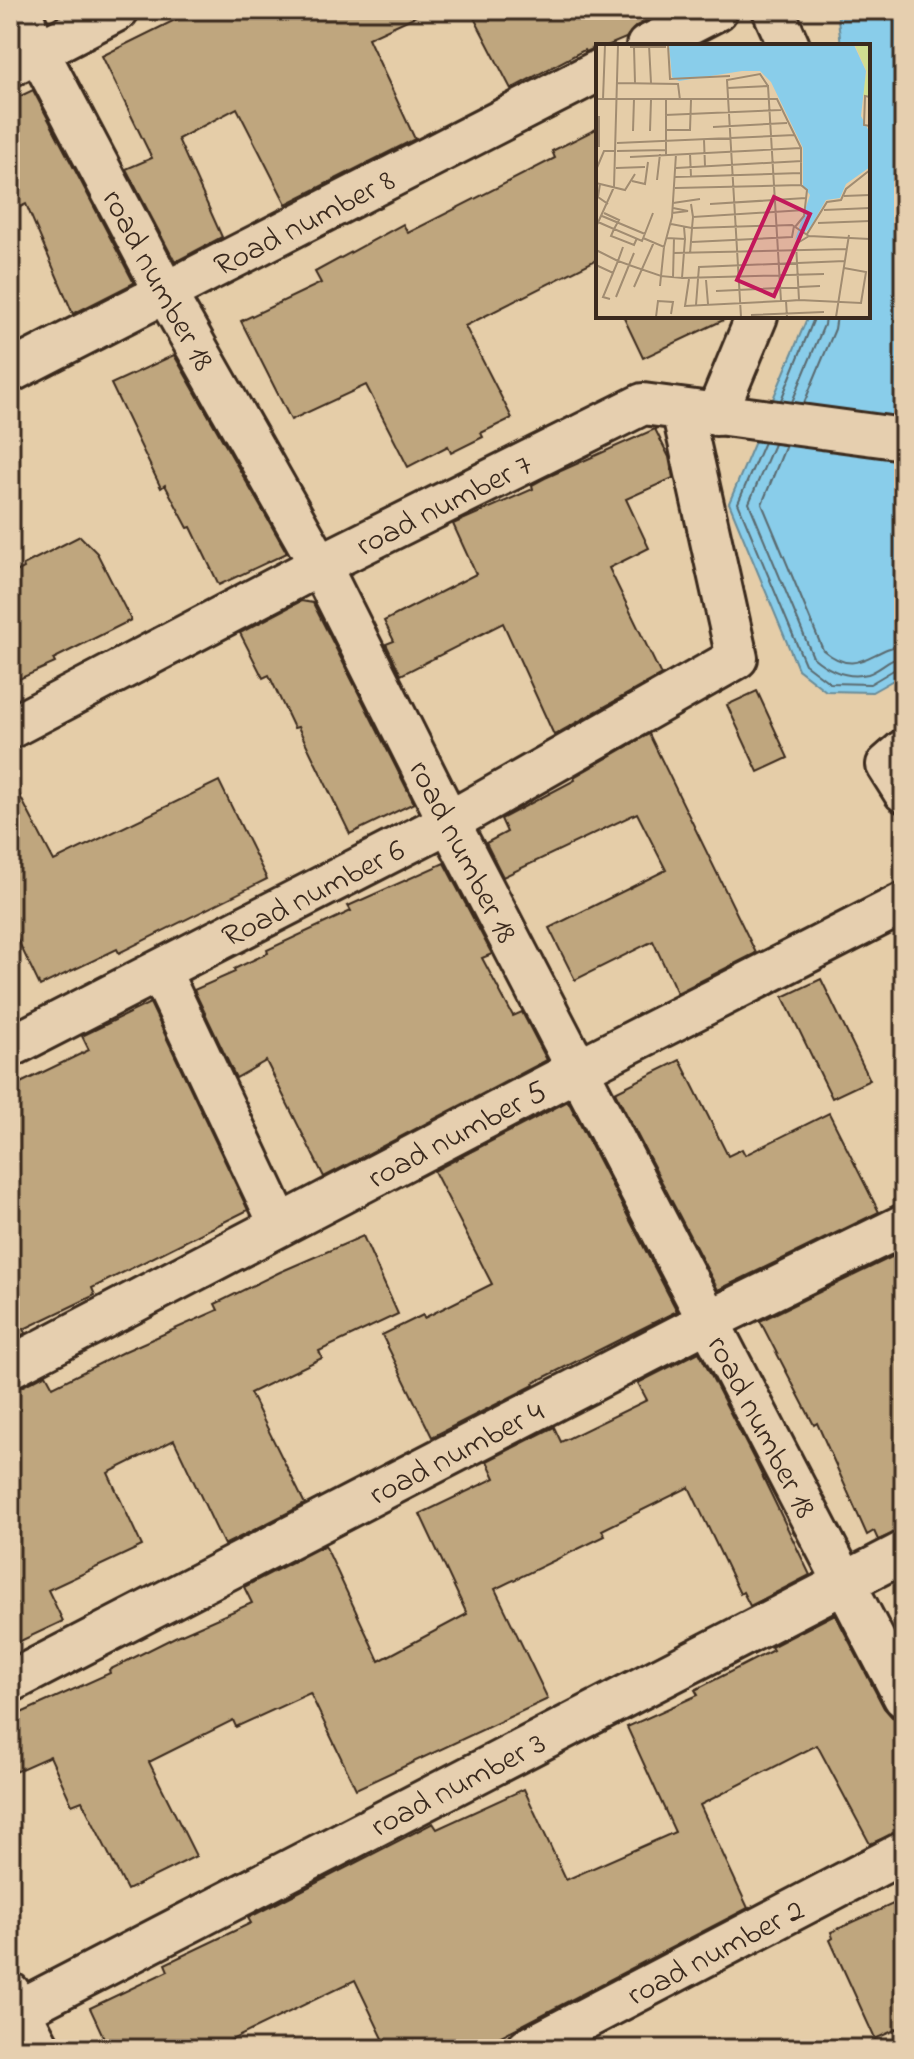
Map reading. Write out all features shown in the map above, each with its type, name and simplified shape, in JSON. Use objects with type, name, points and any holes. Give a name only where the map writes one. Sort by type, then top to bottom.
[{"type":"street","name":"road number 18","points":[[19,10],[24,58],[165,292],[320,565],[449,822],[904,1697]]},
{"type":"street","points":[[24,58],[118,10]]},
{"type":"street","points":[[651,44],[717,10]]},
{"type":"street","points":[[773,10],[788,44]]},
{"type":"street","name":"Road number 8","points":[[10,372],[596,72]]},
{"type":"street","points":[[699,412],[756,318]]},
{"type":"street","name":"road number 7","points":[[10,728],[320,565],[643,404],[904,439]]},
{"type":"street","name":"Road number 6","points":[[10,1047],[449,822],[737,658],[699,412]]},
{"type":"street","points":[[904,750],[887,765],[904,792]]},
{"type":"street","name":"road number 5","points":[[10,1367],[577,1070],[904,903]]},
{"type":"street","points":[[160,971],[280,1225]]},
{"type":"street","name":"road number 4","points":[[10,1682],[708,1321],[904,1225]]},
{"type":"street","name":"road number 3","points":[[13,2006],[904,1552]]},
{"type":"street","name":"road number 2","points":[[527,2049],[904,1852]]},
{"type":"street","points":[[13,2006],[40,2049]]},
{"type":"water","points":[[837,10],[904,10],[904,674],[872,692],[826,691],[798,669],[729,503],[807,318],[870,318],[870,44],[841,44]]},
{"type":"building","points":[[195,10],[429,10],[368,38],[415,139],[286,204],[237,108],[178,139],[222,237],[175,262],[126,169],[152,158],[102,56]]},
{"type":"building","points":[[470,10],[667,10],[636,26],[626,38],[612,44],[596,44],[596,47],[584,50],[511,89]]},
{"type":"building","points":[[33,90],[134,283],[73,314],[26,204],[10,212],[10,101]]},
{"type":"building","points":[[596,129],[596,260],[465,326],[512,418],[481,433],[483,437],[451,453],[448,446],[408,467],[366,385],[291,420],[241,321],[321,283],[315,272],[403,224],[408,233],[555,158],[552,151]]},
{"type":"building","points":[[624,318],[728,318],[643,358]]},
{"type":"building","points":[[174,355],[287,553],[219,585],[191,527],[188,528],[165,485],[161,488],[111,384]]},
{"type":"building","points":[[655,429],[669,457],[673,478],[626,499],[649,548],[609,568],[661,675],[554,735],[503,623],[401,675],[386,644],[394,641],[384,621],[476,574],[453,524],[533,489],[532,485],[545,478]]},
{"type":"building","points":[[80,536],[97,553],[131,620],[53,659],[55,663],[10,683],[10,575],[24,568],[23,565]]},
{"type":"building","points":[[301,601],[313,603],[414,803],[350,834],[298,727],[294,728],[269,675],[263,678],[240,633]]},
{"type":"building","points":[[757,691],[788,758],[758,772],[727,705]]},
{"type":"building","points":[[649,734],[756,953],[677,993],[653,941],[575,980],[549,928],[666,870],[637,813],[503,877],[486,843],[507,832],[501,819],[575,780],[574,777]]},
{"type":"building","points":[[10,777],[54,861],[219,781],[267,879],[119,953],[117,949],[40,986],[10,924]]},
{"type":"building","points":[[444,863],[492,954],[482,958],[513,1016],[522,1012],[547,1060],[324,1177],[266,1061],[236,1078],[194,990],[235,972],[234,969],[268,953],[267,950],[351,911],[348,906]]},
{"type":"building","points":[[821,979],[870,1080],[832,1098],[783,997]]},
{"type":"building","points":[[150,1003],[248,1210],[92,1288],[95,1295],[24,1329],[26,1333],[10,1341],[10,1088],[89,1050],[82,1036]]},
{"type":"building","points":[[680,1060],[728,1156],[742,1149],[745,1155],[829,1113],[879,1212],[718,1290],[615,1092]]},
{"type":"building","points":[[568,1101],[677,1311],[432,1437],[382,1335],[492,1284],[434,1171]]},
{"type":"building","points":[[363,1236],[398,1314],[319,1351],[322,1358],[250,1393],[305,1504],[224,1545],[174,1440],[108,1473],[142,1546],[48,1590],[63,1621],[10,1646],[10,1390],[46,1374],[53,1387],[218,1310],[215,1304],[280,1272]]},
{"type":"building","points":[[900,1253],[904,1260],[904,1529],[878,1540],[874,1531],[867,1535],[817,1423],[814,1425],[760,1321]]},
{"type":"building","points":[[699,1352],[810,1575],[750,1606],[743,1592],[740,1594],[689,1487],[602,1530],[605,1536],[495,1589],[548,1699],[356,1789],[310,1693],[236,1727],[233,1720],[149,1762],[196,1856],[127,1890],[82,1801],[72,1805],[50,1756],[10,1774],[10,1718],[252,1603],[244,1587],[325,1545],[379,1661],[467,1614],[420,1514],[495,1478],[487,1461],[554,1427],[561,1442],[647,1400],[638,1383]]},
{"type":"building","points":[[835,1614],[884,1708],[892,1717],[904,1720],[904,1829],[870,1844],[817,1745],[700,1805],[748,1908],[476,2049],[388,2049],[355,1980],[213,2049],[109,2049],[90,2008],[168,1971],[165,1964],[251,1923],[248,1918],[433,1823],[437,1829],[524,1789],[566,1880],[675,1832],[627,1727],[698,1695],[695,1690]]},
{"type":"building","points":[[904,1899],[904,2026],[875,2039],[830,1940],[833,1938],[831,1932]]}]
